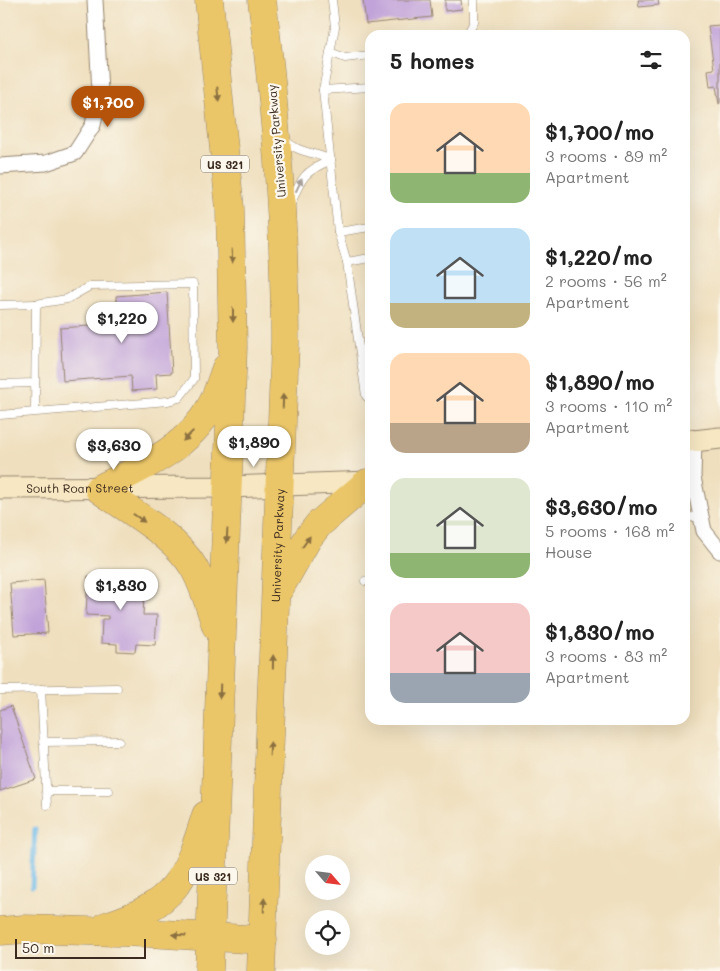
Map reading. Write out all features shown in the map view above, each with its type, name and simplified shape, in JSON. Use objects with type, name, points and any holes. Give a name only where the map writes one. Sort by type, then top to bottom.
[{"type":"highway","name":"US 321","points":[[209,0],[230,209],[234,347],[209,971]]},
{"type":"highway","name":"University Parkway","points":[[261,971],[285,343],[283,224],[276,131],[262,0]]},
{"type":"highway","points":[[221,642],[204,588],[185,553],[173,541],[99,489],[166,453],[186,439],[211,407],[234,347]]},
{"type":"highway","points":[[274,600],[294,560],[308,538],[365,487]]},
{"type":"highway","points":[[88,931],[134,917],[160,902],[177,883],[192,859],[216,780]]},
{"type":"highway","points":[[0,931],[24,929],[88,931],[263,940]]},
{"type":"main road","points":[[690,442],[720,438]]},
{"type":"main road","name":"South Roan Street","points":[[0,488],[99,489],[365,483]]},
{"type":"street","points":[[0,166],[46,163],[75,153],[93,125],[100,92],[95,0]]},
{"type":"street","points":[[690,460],[704,532],[720,551]]},
{"type":"lane","points":[[332,0],[335,26],[322,90],[338,232],[347,262],[365,389]]},
{"type":"lane","points":[[470,30],[474,22],[474,0]]},
{"type":"lane","points":[[330,52],[345,58],[365,56]]},
{"type":"lane","points":[[322,90],[365,88]]},
{"type":"lane","points":[[276,131],[292,148],[317,153],[331,160]]},
{"type":"lane","points":[[283,224],[304,175],[311,169],[331,160]]},
{"type":"lane","points":[[338,232],[365,228]]},
{"type":"lane","points":[[347,262],[365,259]]},
{"type":"lane","points":[[0,305],[36,304],[66,299],[90,286],[193,284],[194,379],[179,398],[168,402],[0,415]]},
{"type":"lane","points":[[36,304],[36,412]]},
{"type":"lane","points":[[0,384],[36,383]]},
{"type":"lane","points":[[690,517],[701,516]]},
{"type":"lane","points":[[0,690],[117,688]]},
{"type":"lane","points":[[41,689],[47,805]]},
{"type":"lane","points":[[43,742],[119,741]]},
{"type":"lane","points":[[46,791],[109,791]]},
{"type":"building","points":[[363,0],[430,0],[432,17],[366,24]]},
{"type":"building","points":[[445,0],[461,0],[462,9],[445,11]]},
{"type":"building","points":[[638,0],[658,0],[659,5],[639,7]]},
{"type":"building","points":[[720,25],[719,104],[716,86],[710,87],[708,70],[714,69],[708,26]]},
{"type":"building","points":[[167,292],[172,373],[156,374],[157,389],[132,391],[131,376],[63,381],[60,328],[117,324],[116,296]]},
{"type":"building","points":[[88,576],[145,578],[143,615],[157,615],[155,645],[136,644],[135,652],[117,651],[117,644],[101,643],[102,619],[108,619],[108,616],[86,615]]},
{"type":"building","points":[[44,580],[48,633],[14,635],[10,583]]},
{"type":"building","points":[[11,706],[36,779],[0,791],[0,710]]},
{"type":"waterway","points":[[32,886],[35,829]]}]
